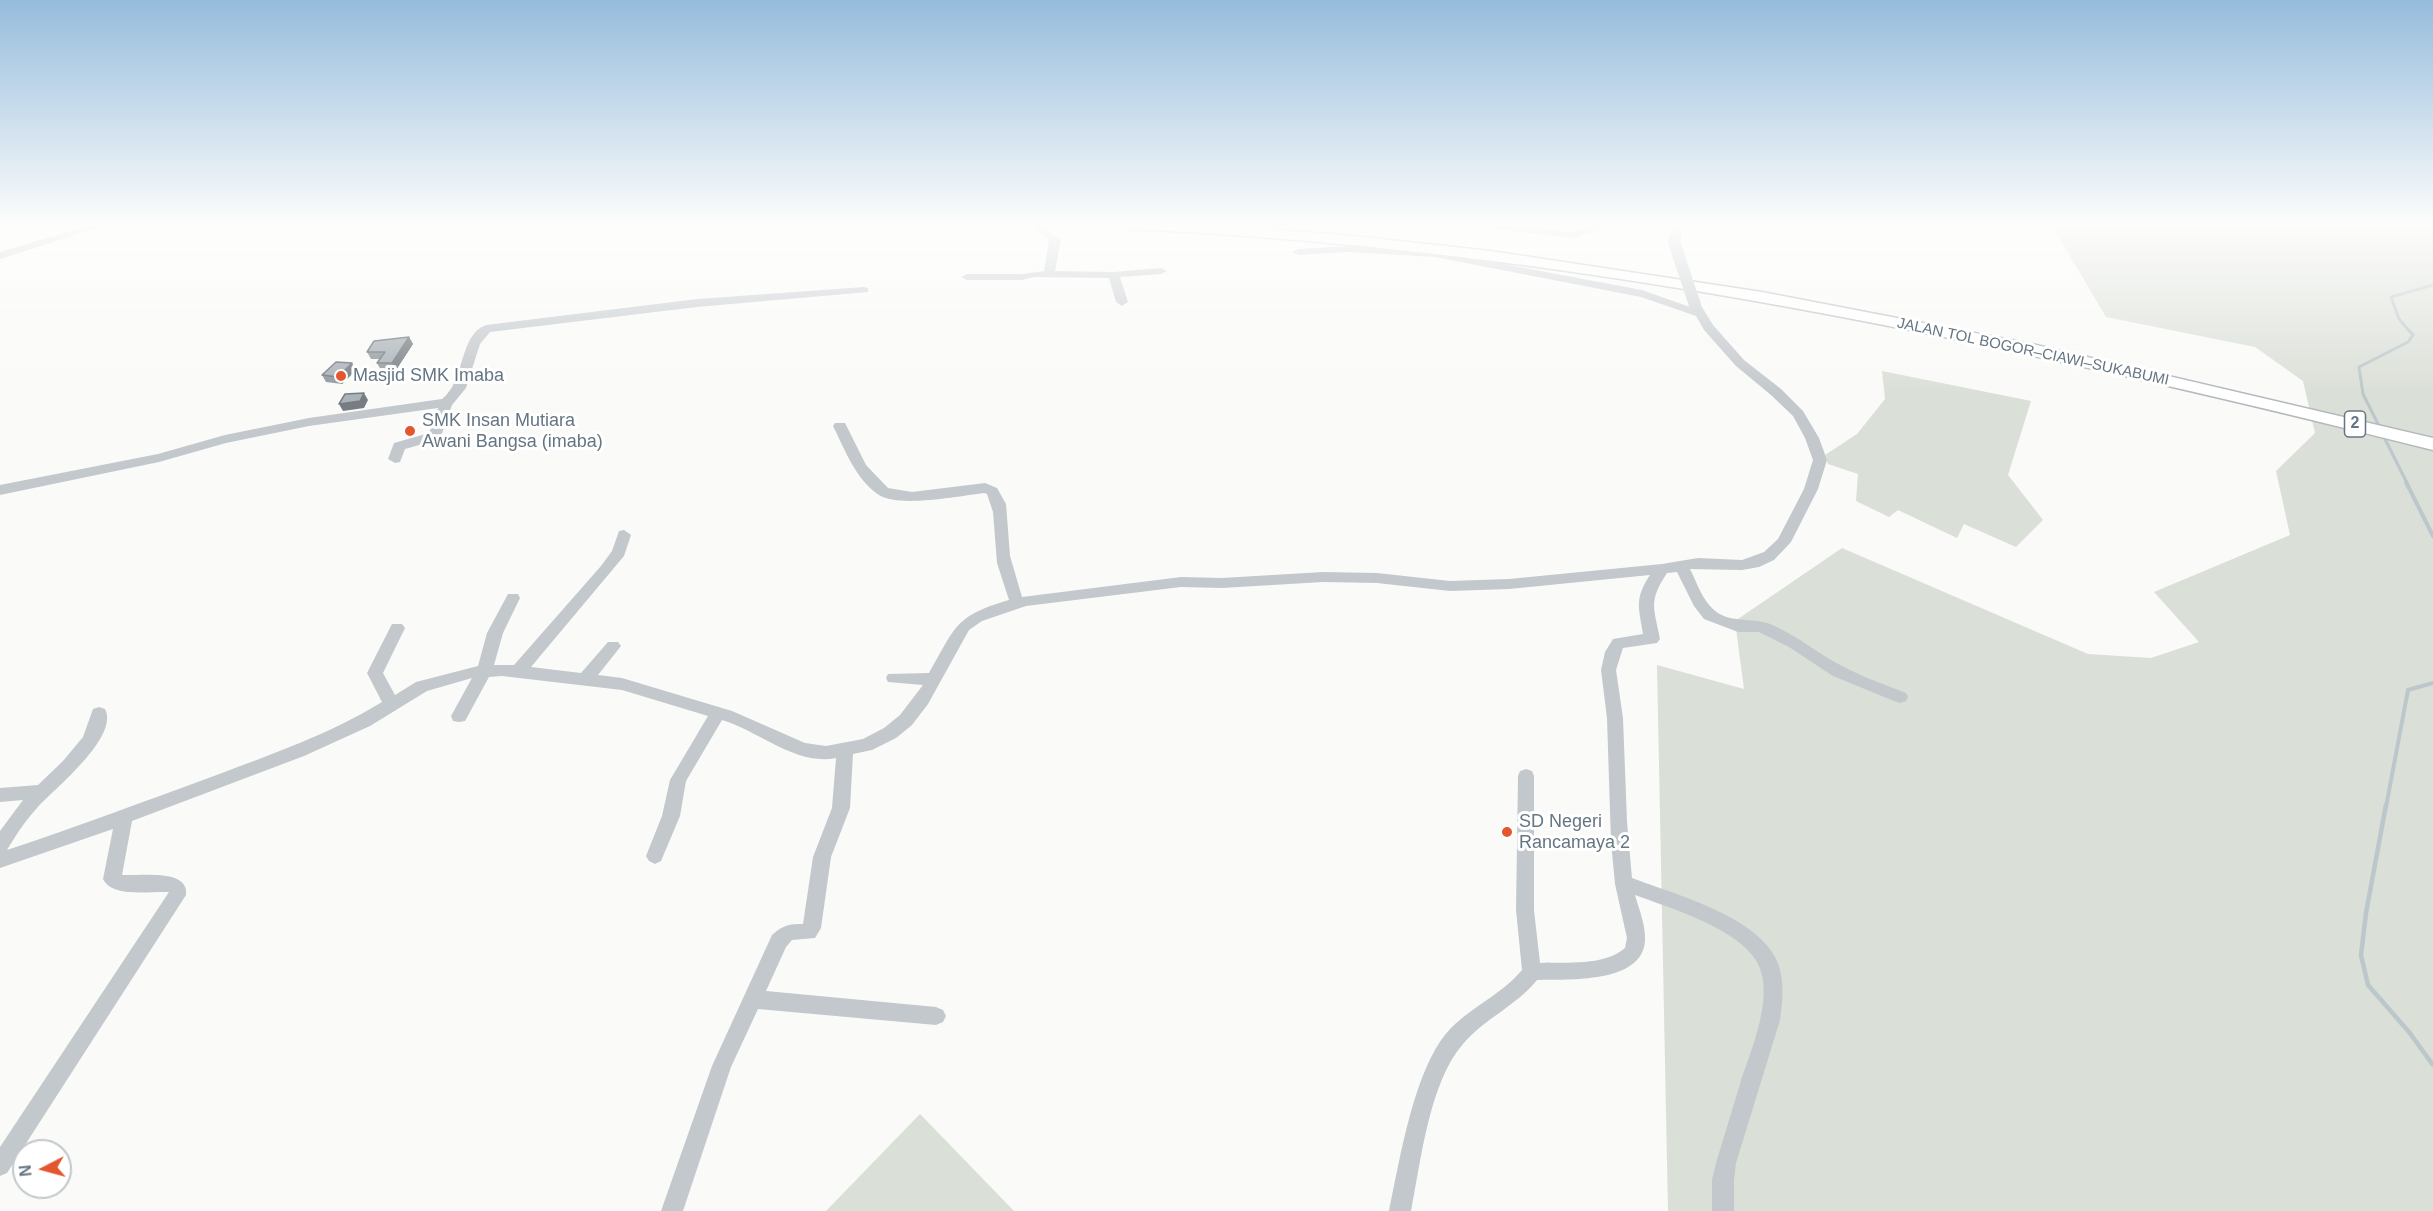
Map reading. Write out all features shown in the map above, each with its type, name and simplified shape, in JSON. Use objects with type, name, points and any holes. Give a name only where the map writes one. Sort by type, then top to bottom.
[{"type":"highway","name":"JALAN TOL BOGOR–CIAWI–SUKABUMI","points":[[1664,281],[1740,292],[2047,353],[2433,434]]},
{"type":"highway","name":"JALAN TOL BOGOR–CIAWI–SUKABUMI","points":[[1735,281],[2026,339],[2279,400],[2433,444]]},
{"type":"street","points":[[1116,281],[1122,302]]},
{"type":"street","points":[[1572,281],[1662,299],[1685,310],[1698,309]]},
{"type":"street","points":[[0,860],[124,817],[323,741],[364,721],[430,683],[484,670],[585,679],[636,688],[718,712],[810,751],[826,753],[874,741],[898,727],[913,711],[934,679],[964,626],[977,617],[1017,603],[1181,582],[1222,583],[1329,577],[1377,578],[1450,586],[1514,584],[1662,569],[1698,563],[1742,565],[1769,556],[1784,542],[1798,517],[1814,483],[1820,460],[1812,438],[1798,414],[1776,392],[1740,363],[1708,327],[1698,309],[1689,281]]},
{"type":"street","points":[[395,459],[399,446],[435,436],[446,403],[459,390],[479,336],[486,329],[697,303],[864,290]]},
{"type":"street","points":[[0,490],[159,458],[225,439],[309,422],[446,403]]},
{"type":"street","points":[[840,426],[860,467],[884,492],[912,496],[985,488],[992,490],[1001,514],[1001,546],[1006,575],[1017,603]]},
{"type":"street","points":[[518,672],[606,570],[619,552],[624,535]]},
{"type":"street","points":[[1681,566],[1699,602],[1709,615],[1737,626],[1754,625],[1771,631],[1839,672],[1900,697]]},
{"type":"street","points":[[1400,1211],[1438,1065],[1457,1036],[1516,991],[1532,972],[1606,966],[1631,955],[1636,938],[1624,883],[1614,782],[1614,710],[1608,676],[1612,652],[1618,643],[1627,640],[1652,639],[1645,600],[1647,591],[1662,569]]},
{"type":"street","points":[[459,716],[484,670],[495,633],[513,598]]},
{"type":"street","points":[[392,704],[382,690],[375,673],[397,628]]},
{"type":"street","points":[[585,679],[613,646]]},
{"type":"street","points":[[894,678],[934,679]]},
{"type":"street","points":[[655,856],[671,816],[678,780],[718,712]]},
{"type":"street","points":[[0,846],[24,811],[79,755],[97,725],[99,713]]},
{"type":"street","points":[[672,1211],[716,1082],[751,999],[779,941],[785,934],[808,932],[812,928],[822,857],[841,808],[845,750]]},
{"type":"street","points":[[1526,776],[1525,910],[1532,972]]},
{"type":"street","points":[[0,795],[42,792]]},
{"type":"street","points":[[0,1166],[177,895],[178,889],[173,884],[118,883],[112,879],[124,817]]},
{"type":"street","points":[[1624,883],[1704,915],[1742,934],[1762,951],[1769,966],[1773,996],[1770,1020],[1725,1163],[1722,1211]]},
{"type":"street","points":[[751,999],[936,1016]]},
{"type":"shaded area","points":[[2084,281],[2433,281],[2433,1211],[1668,1211],[1657,665],[1744,689],[1735,621],[1842,548],[2088,654],[2151,658],[2199,642],[2154,592],[2290,535],[2276,471],[2315,433],[2303,381],[2255,347],[2106,317]]},
{"type":"shaded area","points":[[1882,371],[2031,401],[2008,475],[2043,520],[2016,547],[1964,524],[1957,538],[1898,510],[1889,517],[1856,501],[1858,474],[1828,464],[1825,455],[1857,434],[1885,399]]},
{"type":"shaded area","points":[[920,1114],[1014,1211],[826,1211]]},
{"type":"building","points":[[409,337],[392,363],[377,363],[385,352],[367,352],[374,341]]},
{"type":"building","points":[[336,362],[352,363],[338,377],[322,375]]},
{"type":"building","points":[[364,393],[360,401],[339,404],[345,394]]},
{"type":"waterway","points":[[2380,428],[2363,394],[2359,367],[2408,342],[2413,335],[2399,319],[2391,297],[2433,285]]},
{"type":"waterway","points":[[2383,435],[2407,483]]},
{"type":"waterway","points":[[2406,482],[2433,536]]},
{"type":"waterway","points":[[2386,807],[2408,690],[2433,683]]},
{"type":"waterway","points":[[2386,805],[2366,913],[2361,955],[2368,985],[2409,1032],[2433,1065]]},
{"type":"place","name":"Masjid SMK Imaba","points":[[341,376]]},
{"type":"place","name":"SMK Insan Mutiara Awani Bangsa (imaba)","points":[[410,431]]},
{"type":"place","name":"SD Negeri Rancamaya 2","points":[[1507,832]]}]
